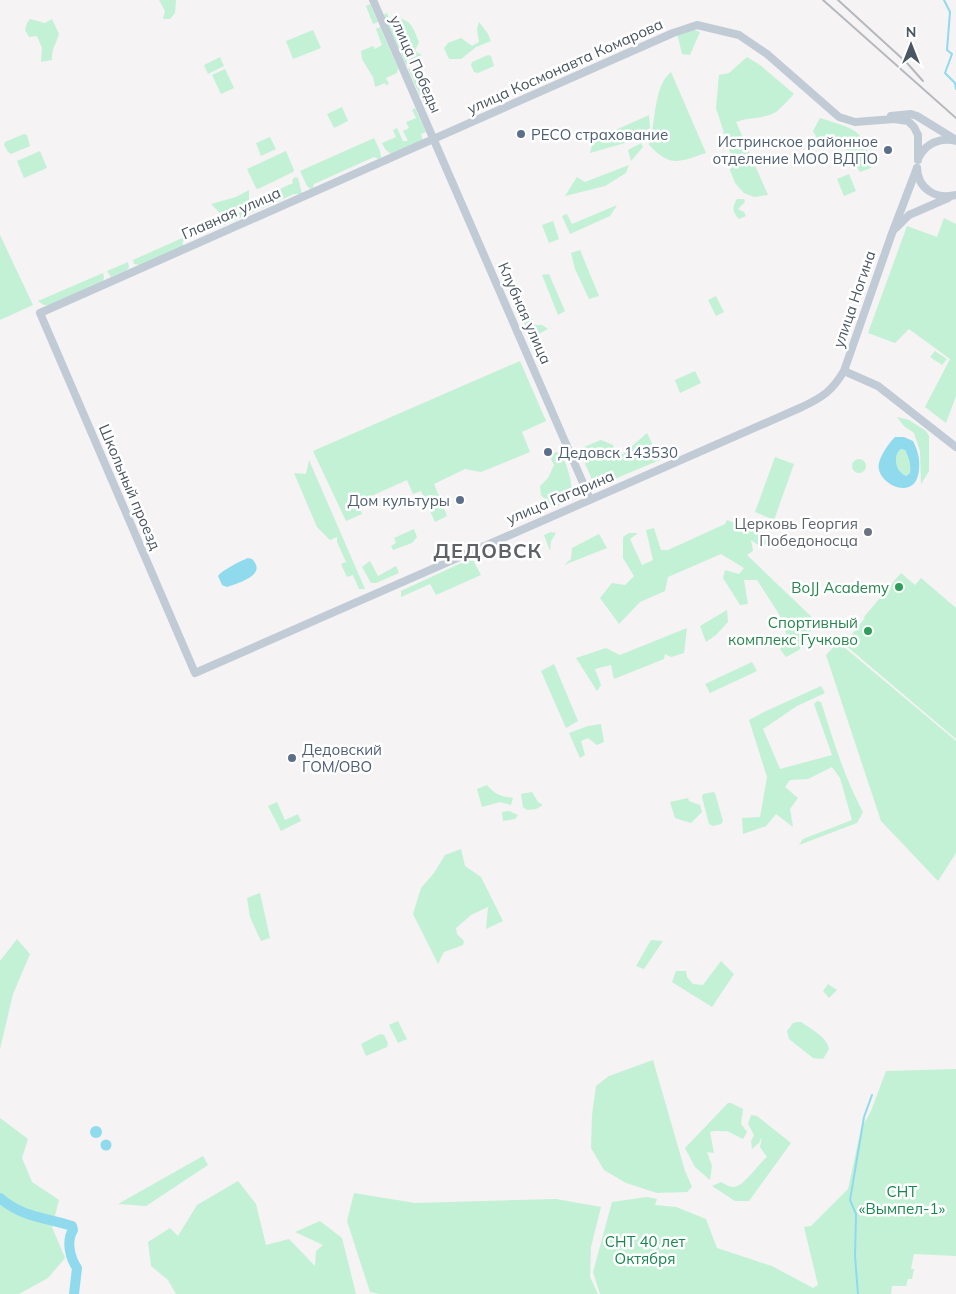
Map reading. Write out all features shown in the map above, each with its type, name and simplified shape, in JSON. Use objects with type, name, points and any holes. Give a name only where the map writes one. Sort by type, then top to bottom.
[{"type":"street","name":"улица Победы","points":[[373,0],[433,139]]},
{"type":"street","name":"улица Космонавта Комарова","points":[[433,139],[681,30],[697,25],[739,35],[759,47],[839,117],[856,122],[876,120]]},
{"type":"street","points":[[876,120],[895,115],[911,114],[926,120],[956,141]]},
{"type":"street","points":[[876,120],[908,120],[918,135],[918,178],[927,190],[940,196],[953,196]]},
{"type":"street","name":"Главная улица","points":[[40,313],[433,139]]},
{"type":"street","name":"Клубная улица","points":[[433,139],[590,499]]},
{"type":"street","points":[[918,164],[924,149],[932,143],[946,140],[956,141]]},
{"type":"street","name":"улица Ногина","points":[[844,370],[918,164]]},
{"type":"street","points":[[891,236],[909,215],[953,196]]},
{"type":"street","name":"Школьный проезд","points":[[40,313],[195,672]]},
{"type":"street","points":[[844,370],[878,386],[956,447]]},
{"type":"street","name":"улица Гагарина","points":[[195,672],[818,399],[826,395],[837,383],[844,370]]},
{"type":"green space","points":[[159,0],[176,0],[175,13],[170,19],[163,19],[165,11]]},
{"type":"green space","points":[[370,4],[378,22],[373,24],[366,6]]},
{"type":"green space","points":[[387,13],[408,64],[406,65],[383,15]]},
{"type":"green space","points":[[392,18],[407,21],[410,24],[419,42],[415,51],[422,55],[411,60]]},
{"type":"green space","points":[[30,19],[45,23],[52,19],[59,34],[53,50],[52,60],[41,62],[42,48],[37,36],[29,37],[25,30]]},
{"type":"green space","points":[[479,22],[491,41],[476,47],[461,59],[449,59],[444,48],[448,43],[461,38],[472,46],[479,42],[477,29]]},
{"type":"green space","points":[[651,25],[653,30],[620,45],[618,39]]},
{"type":"green space","points":[[380,27],[398,68],[397,73],[386,78],[389,84],[386,85],[385,83],[375,87],[373,77],[362,59],[361,51],[373,46],[375,49],[382,45],[376,29]]},
{"type":"green space","points":[[313,30],[321,48],[293,59],[286,41]]},
{"type":"green space","points":[[686,30],[700,32],[690,55],[682,54],[677,33]]},
{"type":"green space","points":[[488,55],[491,56],[494,66],[478,73],[474,72],[471,65],[472,62]]},
{"type":"green space","points":[[220,57],[224,66],[208,74],[204,65]]},
{"type":"green space","points":[[747,57],[760,65],[794,94],[776,112],[736,122],[768,195],[754,197],[744,193],[735,183],[730,170],[732,158],[716,108],[719,75],[729,73]]},
{"type":"green space","points":[[411,68],[427,106],[425,107],[408,69]]},
{"type":"green space","points":[[225,69],[234,88],[221,94],[212,75]]},
{"type":"green space","points":[[671,72],[706,153],[675,161],[663,157],[649,145],[661,86]]},
{"type":"green space","points":[[342,107],[348,121],[334,128],[327,114]]},
{"type":"green space","points":[[415,108],[426,132],[421,134],[423,141],[391,154],[382,143],[396,137],[393,130],[397,128],[403,141],[408,141],[403,131],[409,128],[406,122],[416,118],[412,110]]},
{"type":"green space","points":[[649,115],[650,128],[625,143],[590,153],[595,134],[600,137]]},
{"type":"green space","points":[[820,118],[857,132],[866,145],[871,168],[860,172],[839,139],[822,147],[813,131]]},
{"type":"green space","points":[[24,134],[27,135],[30,146],[11,154],[8,152],[4,145],[5,142]]},
{"type":"green space","points":[[270,137],[276,149],[261,156],[256,143]]},
{"type":"green space","points":[[374,138],[381,158],[374,157],[314,184],[312,190],[307,186],[300,171]]},
{"type":"green space","points":[[641,143],[643,147],[631,161],[628,150]]},
{"type":"green space","points":[[40,151],[47,168],[24,178],[17,161]]},
{"type":"green space","points":[[286,151],[294,170],[293,172],[258,189],[256,188],[247,169]]},
{"type":"green space","points":[[629,165],[626,173],[605,186],[565,196],[577,177],[585,182]]},
{"type":"green space","points":[[849,174],[856,191],[844,196],[837,179]]},
{"type":"green space","points":[[295,177],[298,178],[302,194],[294,194],[217,228],[214,228],[212,225],[256,205],[254,199],[256,197],[260,198],[293,183],[292,180]]},
{"type":"green space","points":[[249,190],[249,204],[235,210],[220,213],[211,204],[236,197]]},
{"type":"green space","points":[[737,199],[744,199],[745,202],[738,209],[744,212],[746,216],[739,219],[734,209]]},
{"type":"green space","points":[[617,205],[610,216],[570,234],[562,216],[567,214],[572,224]]},
{"type":"green space","points":[[944,218],[956,224],[956,396],[946,423],[925,407],[950,359],[909,329],[895,343],[868,333],[907,226],[937,237]]},
{"type":"green space","points":[[553,221],[559,239],[549,243],[542,225]]},
{"type":"green space","points":[[207,227],[208,231],[182,242],[184,246],[140,265],[134,264],[133,260]]},
{"type":"green space","points":[[0,235],[33,305],[0,320]]},
{"type":"green space","points":[[580,250],[599,296],[589,299],[575,269],[571,253]]},
{"type":"green space","points":[[128,262],[129,267],[127,270],[111,277],[107,271]]},
{"type":"green space","points":[[103,273],[103,281],[50,305],[44,305],[38,301]]},
{"type":"green space","points":[[549,274],[565,311],[558,315],[542,275]]},
{"type":"green space","points":[[516,284],[535,325],[542,325],[548,329],[531,338],[509,289]]},
{"type":"green space","points":[[716,296],[724,312],[716,316],[708,300]]},
{"type":"green space","points":[[935,351],[947,359],[942,365],[930,357]]},
{"type":"green space","points":[[520,361],[546,421],[522,432],[530,452],[481,472],[465,469],[434,484],[447,516],[435,522],[421,491],[413,494],[407,480],[358,502],[362,514],[346,521],[313,451]]},
{"type":"green space","points":[[695,371],[701,383],[680,393],[675,380]]},
{"type":"green space","points":[[897,417],[909,420],[926,431],[929,436],[929,471],[921,484],[920,451],[914,433],[904,426]]},
{"type":"green space","points":[[647,433],[660,460],[595,487],[579,449],[601,440],[613,445],[618,456],[623,454]]},
{"type":"green space","points":[[901,449],[905,450],[910,464],[910,473],[905,476],[899,471],[896,463],[898,452]]},
{"type":"green space","points":[[555,452],[561,453],[570,476],[572,491],[567,495],[567,501],[554,508],[541,495],[540,486],[548,478],[554,465],[551,459]]},
{"type":"green space","points":[[775,457],[794,464],[774,520],[755,512]]},
{"type":"green space","points":[[859,459],[864,461],[866,466],[864,471],[859,473],[854,471],[852,466],[854,461]]},
{"type":"green space","points":[[309,460],[365,589],[359,589],[353,575],[347,577],[341,564],[346,562],[337,542],[337,537],[330,540],[317,527],[294,473],[306,474]]},
{"type":"green space","points":[[727,520],[741,525],[777,544],[758,545],[751,540],[753,551],[747,555],[819,624],[811,630],[799,650],[786,657],[780,649],[788,639],[779,614],[757,580],[744,580],[748,604],[740,605],[723,578],[725,570],[739,574],[744,568],[721,554],[668,577],[665,591],[640,602],[619,624],[600,598],[612,583],[625,585],[634,576],[623,558],[623,537],[629,533],[638,533],[630,539],[642,565],[653,560],[646,530],[654,528],[661,550],[668,550],[725,524]]},
{"type":"green space","points":[[414,529],[417,537],[412,543],[393,550],[391,546],[396,543],[394,538]]},
{"type":"green space","points":[[551,532],[556,533],[551,541],[550,551],[544,535]]},
{"type":"green space","points":[[599,534],[607,548],[564,565],[571,559],[572,548]]},
{"type":"green space","points":[[472,558],[481,575],[436,595],[430,584],[401,597],[401,591]]},
{"type":"green space","points":[[370,561],[378,576],[396,566],[399,573],[376,583],[371,583],[362,567]]},
{"type":"green space","points":[[901,573],[915,585],[921,578],[956,608],[956,739],[844,644]]},
{"type":"green space","points":[[727,610],[728,622],[716,635],[706,642],[700,626]]},
{"type":"green space","points":[[687,628],[684,653],[671,657],[665,654],[664,659],[614,679],[611,665],[595,669],[601,685],[597,691],[576,658],[606,648],[620,655]]},
{"type":"green space","points":[[838,642],[956,741],[956,853],[938,881],[881,821],[826,655]]},
{"type":"green space","points":[[752,662],[757,671],[710,693],[705,684]]},
{"type":"green space","points":[[554,664],[578,721],[566,728],[541,671]]},
{"type":"green space","points":[[821,686],[825,693],[797,706],[763,729],[780,769],[832,755],[814,704],[817,701],[821,702],[845,772],[863,812],[857,823],[799,845],[803,839],[852,820],[840,778],[832,767],[808,779],[790,780],[785,787],[798,798],[790,809],[793,827],[776,814],[766,826],[743,834],[742,818],[760,817],[767,777],[749,720]]},
{"type":"green space","points":[[601,724],[604,742],[597,745],[588,738],[581,741],[585,755],[580,758],[569,733],[588,726]]},
{"type":"green space","points":[[487,785],[498,794],[513,798],[511,805],[500,802],[482,807],[477,789]]},
{"type":"green space","points":[[532,792],[538,802],[543,805],[536,809],[527,810],[523,807],[521,794]]},
{"type":"green space","points":[[715,793],[723,821],[721,824],[713,826],[709,824],[702,797],[703,794]]},
{"type":"green space","points":[[688,798],[689,801],[700,805],[702,812],[691,823],[675,818],[670,802]]},
{"type":"green space","points":[[277,802],[285,820],[298,814],[301,821],[281,831],[268,806]]},
{"type":"green space","points":[[509,811],[518,815],[515,819],[503,821],[502,812]]},
{"type":"green space","points":[[461,849],[465,866],[481,877],[503,921],[486,929],[488,907],[471,915],[456,928],[457,934],[464,941],[463,945],[444,952],[438,964],[413,914],[421,888],[434,873],[445,855]]},
{"type":"green space","points":[[260,893],[270,938],[261,941],[250,917],[247,898]]},
{"type":"green space","points":[[17,939],[30,954],[13,994],[0,1049],[0,961]]},
{"type":"green space","points":[[651,940],[663,941],[644,969],[636,966]]},
{"type":"green space","points":[[721,961],[734,974],[712,1007],[672,982],[676,971],[686,971],[687,977],[693,984],[703,985]]},
{"type":"green space","points":[[828,984],[837,990],[829,998],[823,991]]},
{"type":"green space","points":[[398,1021],[407,1039],[398,1043],[389,1025]]},
{"type":"green space","points":[[801,1022],[809,1027],[828,1045],[829,1049],[823,1059],[813,1058],[789,1039],[787,1031],[793,1023]]},
{"type":"green space","points":[[380,1034],[384,1035],[388,1043],[387,1047],[366,1056],[361,1044]]},
{"type":"green space","points":[[653,1060],[685,1171],[692,1187],[687,1192],[657,1193],[626,1183],[604,1170],[591,1148],[592,1115],[596,1086],[609,1076]]},
{"type":"green space","name":"СНТ «Вымпел-1»","points":[[956,1069],[956,1256],[914,1254],[911,1269],[914,1269],[912,1279],[908,1279],[906,1286],[892,1286],[891,1294],[600,1294],[593,1272],[612,1202],[647,1197],[657,1199],[655,1205],[676,1207],[706,1219],[717,1248],[772,1266],[813,1288],[818,1285],[804,1227],[811,1226],[848,1189],[861,1129],[871,1111],[886,1071]]},
{"type":"green space","points":[[728,1103],[743,1109],[741,1124],[747,1132],[743,1139],[727,1131],[710,1132],[714,1153],[707,1152],[712,1166],[710,1180],[695,1167],[685,1148]]},
{"type":"green space","points":[[751,1115],[757,1116],[791,1143],[749,1201],[735,1201],[712,1186],[721,1182],[733,1187],[741,1184],[767,1157],[760,1147],[762,1137],[759,1143],[752,1149],[751,1141],[754,1135],[748,1124]]},
{"type":"green space","points":[[0,1118],[28,1139],[22,1158],[32,1182],[59,1200],[52,1227],[65,1258],[48,1278],[19,1294],[0,1294]]},
{"type":"green space","points":[[203,1156],[208,1165],[146,1206],[118,1204]]},
{"type":"green space","points":[[238,1181],[256,1204],[266,1245],[289,1239],[315,1266],[316,1251],[323,1245],[295,1232],[320,1221],[342,1238],[356,1294],[176,1294],[168,1280],[151,1266],[148,1242],[170,1228],[178,1236],[197,1205]]},
{"type":"green space","points":[[354,1193],[415,1203],[556,1199],[601,1207],[591,1247],[590,1277],[598,1294],[380,1294],[370,1292],[347,1221]]},
{"type":"water","points":[[895,437],[904,437],[913,441],[919,459],[919,470],[916,480],[911,486],[904,488],[896,487],[889,483],[879,470],[882,456]],"holes":[[[901,449],[905,450],[909,458],[910,467],[910,473],[906,476],[896,464],[898,452]]]},
{"type":"water","points":[[248,558],[252,559],[256,565],[254,574],[244,581],[227,587],[222,585],[218,576]]},
{"type":"water","points":[[96,1126],[102,1132],[96,1138],[90,1132]]},
{"type":"water","points":[[106,1139],[112,1145],[106,1151],[100,1145]]},
{"type":"waterway","points":[[944,0],[950,12],[947,50],[952,54],[945,73],[955,83],[956,89]]},
{"type":"waterway","points":[[858,1294],[855,1256],[856,1214],[850,1200],[864,1117],[872,1095]]},
{"type":"waterway","points":[[0,1198],[17,1210],[72,1226],[70,1249],[72,1259],[77,1268],[74,1294]]},
{"type":"railway","points":[[823,0],[956,118]]},
{"type":"railway","points":[[838,0],[907,63],[923,81]]},
{"type":"place","name":"РЕСО страхование","points":[[521,134]]},
{"type":"place","name":"Истринское районное отделение МОО ВДПО","points":[[888,150]]},
{"type":"place","name":"Дедовск 143530","points":[[548,452]]},
{"type":"place","name":"Дом культуры","points":[[460,500]]},
{"type":"place","name":"Церковь Георгия Победоносца","points":[[868,532]]},
{"type":"place","name":"BoJJ Academy","points":[[899,587]]},
{"type":"place","name":"Спортивный комплекс Гучково","points":[[868,631]]},
{"type":"place","name":"Дедовский ГОМ/ОВО","points":[[292,758]]},
{"type":"district","name":"ДЕДОВСК","points":[[488,550]]},
{"type":"park label","name":"СНТ 40 лет Октября","points":[[645,1250]]}]
